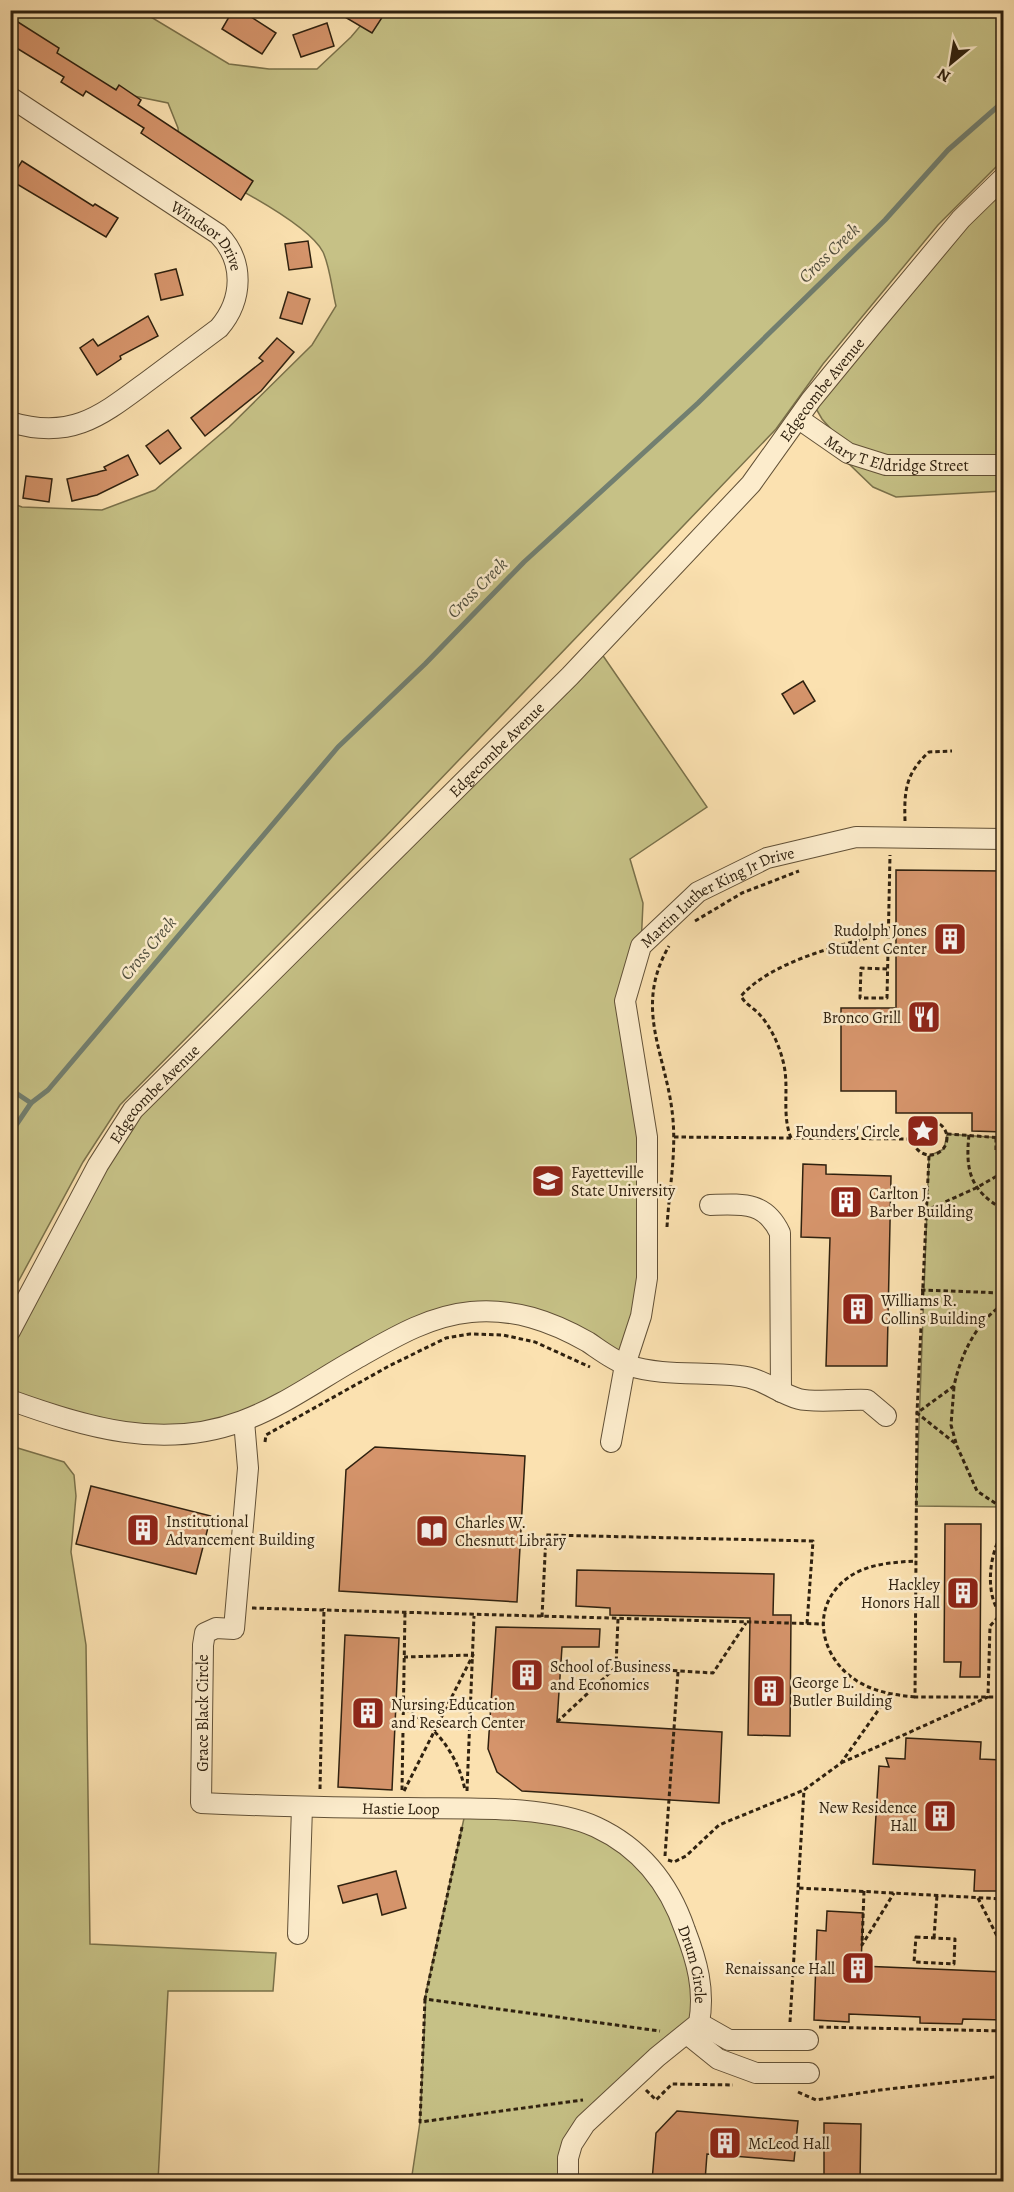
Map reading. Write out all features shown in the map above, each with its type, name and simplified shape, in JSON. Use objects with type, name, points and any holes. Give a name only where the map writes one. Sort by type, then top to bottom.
[{"type":"street","name":"Windsor Drive","points":[[10,97],[218,234],[232,253],[238,275],[231,309],[219,328],[102,416],[69,427],[57,428],[22,426],[10,422]]},
{"type":"street","name":"Edgecombe Avenue","points":[[10,1331],[98,1165],[133,1110],[570,676],[751,484],[811,400],[929,257],[1004,177]]},
{"type":"street","name":"Mary T Eldridge Street","points":[[799,419],[848,453],[886,465],[1004,465]]},
{"type":"street","name":"Martin Luther King Jr Drive","points":[[611,1442],[625,1365],[641,1316],[648,1248],[647,1137],[625,1001],[640,945],[698,892],[767,858],[856,837],[1004,839]]},
{"type":"street","points":[[710,1205],[736,1204],[759,1207],[774,1220],[780,1233],[781,1392]]},
{"type":"street","points":[[10,1400],[82,1425],[145,1435],[202,1430],[244,1420],[398,1335],[446,1316],[471,1312],[500,1312],[561,1326],[625,1365],[658,1373],[748,1377],[758,1379],[781,1392],[802,1400],[867,1400],[886,1416]]},
{"type":"street","name":"Grace Black Circle","points":[[244,1420],[248,1468],[234,1629],[216,1628],[205,1633],[203,1645],[201,1803],[302,1807]]},
{"type":"street","points":[[298,1934],[302,1807]]},
{"type":"street","name":"Hastie Loop","points":[[302,1807],[499,1810]]},
{"type":"street","name":"Drum Circle","points":[[499,1810],[572,1818],[594,1826],[634,1850],[650,1866],[676,1905],[692,1949],[703,2000],[687,2033]]},
{"type":"street","points":[[687,2033],[729,2040],[811,2033]]},
{"type":"street","points":[[687,2033],[718,2059],[756,2073],[809,2073]]},
{"type":"street","points":[[568,2181],[568,2158],[572,2144],[585,2124],[687,2033]]},
{"type":"path","points":[[879,855],[907,855],[904,792],[915,765],[929,752],[952,751]]},
{"type":"path","points":[[887,969],[861,968],[860,998],[887,998],[890,855]]},
{"type":"path","points":[[689,925],[742,893],[800,870]]},
{"type":"path","points":[[791,1138],[785,1124],[788,1089],[783,1061],[773,1034],[761,1016],[741,996],[773,973],[834,945],[888,933]]},
{"type":"path","points":[[666,1238],[674,1137],[670,1088],[651,1020],[652,989],[659,963],[672,941]]},
{"type":"path","points":[[926,1122],[937,1122],[946,1134],[945,1147],[939,1153],[929,1156],[918,1151],[913,1139],[917,1127],[926,1122]]},
{"type":"path","points":[[946,1134],[1004,1138]]},
{"type":"path","points":[[969,1135],[966,1162],[976,1188],[1004,1210]]},
{"type":"path","points":[[674,1137],[913,1139]]},
{"type":"path","points":[[996,1138],[996,1150],[1004,1161]]},
{"type":"path","points":[[915,1697],[917,1413],[929,1156]]},
{"type":"path","points":[[925,1211],[976,1188],[1004,1172]]},
{"type":"path","points":[[921,1290],[1003,1292],[1003,1304],[989,1316],[971,1339],[959,1362],[954,1386],[951,1425],[956,1444],[977,1491],[1004,1509]]},
{"type":"path","points":[[264,1450],[266,1434],[389,1366],[446,1338],[470,1334],[503,1335],[535,1342],[592,1368]]},
{"type":"path","points":[[917,1413],[954,1386]]},
{"type":"path","points":[[917,1413],[956,1444]]},
{"type":"path","points":[[988,1697],[990,1626],[1002,1616],[995,1607],[991,1587],[993,1554],[1004,1530]]},
{"type":"path","points":[[542,1617],[546,1535],[598,1535],[813,1541],[807,1624]]},
{"type":"path","points":[[916,1561],[886,1563],[849,1577],[831,1595],[822,1614],[823,1637],[844,1672],[859,1682],[889,1695],[1004,1697]]},
{"type":"path","points":[[247,1608],[324,1608],[474,1616],[823,1624]]},
{"type":"path","points":[[320,1792],[324,1608]]},
{"type":"path","points":[[405,1611],[402,1795],[473,1655]]},
{"type":"path","points":[[405,1708],[435,1729],[462,1776],[467,1797],[474,1616]]},
{"type":"path","points":[[557,1722],[616,1667],[618,1619]]},
{"type":"path","points":[[616,1667],[712,1673],[746,1623]]},
{"type":"path","points":[[404,1657],[473,1655]]},
{"type":"path","points":[[678,1672],[664,1859],[674,1862],[686,1856],[719,1825],[804,1790],[840,1763],[988,1697]]},
{"type":"path","points":[[840,1763],[889,1695]]},
{"type":"path","points":[[790,2026],[804,1790]]},
{"type":"path","points":[[466,1809],[425,1999],[420,2122],[616,2096]]},
{"type":"path","points":[[798,1888],[1004,1899]]},
{"type":"path","points":[[864,1891],[862,1945],[894,1893]]},
{"type":"path","points":[[934,1938],[937,1895]]},
{"type":"path","points":[[978,1898],[1004,1950]]},
{"type":"path","points":[[916,1937],[934,1938],[955,1939],[954,1965],[914,1962],[916,1937]]},
{"type":"path","points":[[425,1999],[687,2033]]},
{"type":"path","points":[[811,2033],[1004,2031]]},
{"type":"path","points":[[789,2088],[816,2100],[880,2090],[1004,2076]]},
{"type":"path","points":[[652,2082],[644,2091],[656,2100],[672,2084],[735,2085]]},
{"type":"shaded area","points":[[11,11],[141,11],[229,64],[269,69],[317,69],[351,37],[373,11],[1003,11],[1003,160],[938,225],[823,364],[776,429],[386,836],[120,1105],[83,1162],[11,1295],[11,503],[22,507],[102,510],[155,490],[229,427],[312,345],[336,306],[323,252],[314,240],[299,227],[258,200],[180,159],[178,128],[168,103],[124,94],[11,37]]},
{"type":"shaded area","points":[[1003,178],[1003,491],[896,497],[873,487],[846,461],[839,438],[822,419],[811,400]]},
{"type":"shaded area","points":[[597,647],[707,807],[630,859],[643,903],[641,946],[625,1001],[649,1238],[625,1365],[561,1327],[452,1315],[234,1424],[165,1434],[11,1400],[10,1335],[133,1110]]},
{"type":"shaded area","points":[[947,1134],[1003,1138],[1003,1507],[916,1506],[929,1156],[944,1149]]},
{"type":"shaded area","points":[[11,1446],[64,1462],[74,1475],[76,1496],[71,1552],[86,1645],[90,1944],[276,1953],[273,1991],[168,1991],[158,2181],[11,2181]]},
{"type":"shaded area","points":[[466,1809],[594,1826],[676,1905],[699,2023],[585,2124],[568,2177],[546,2182],[411,2182],[420,2122],[426,1992]]},
{"type":"building","points":[[233,10],[240,10],[276,33],[262,54],[222,29]]},
{"type":"building","points":[[333,10],[374,10],[383,16],[372,33]]},
{"type":"building","points":[[10,17],[59,48],[57,53],[116,90],[119,85],[141,100],[138,105],[253,181],[241,200],[141,133],[144,128],[86,91],[83,96],[61,82],[64,77],[10,44]]},
{"type":"building","points":[[327,23],[334,46],[301,57],[293,35]]},
{"type":"building","points":[[22,161],[93,206],[95,204],[118,218],[106,237],[10,180]]},
{"type":"building","points":[[308,241],[312,267],[289,270],[285,244]]},
{"type":"building","points":[[176,269],[183,295],[161,300],[155,274]]},
{"type":"building","points":[[288,292],[310,299],[302,324],[280,318]]},
{"type":"building","points":[[148,316],[158,336],[120,356],[121,359],[97,375],[80,348],[93,339],[98,346]]},
{"type":"building","points":[[277,338],[294,352],[261,391],[205,436],[191,418],[263,361],[259,358]]},
{"type":"building","points":[[168,430],[181,448],[160,464],[146,446]]},
{"type":"building","points":[[128,455],[138,475],[97,495],[72,501],[67,479],[106,470],[104,467]]},
{"type":"building","points":[[26,476],[52,479],[49,502],[23,498]]},
{"type":"building","points":[[803,681],[815,701],[794,714],[782,694]]},
{"type":"building","name":"Rudolph Jones Student Center","points":[[896,870],[1004,871],[1004,1132],[972,1131],[972,1113],[896,1113],[896,1091],[841,1091],[841,1008],[896,1008]]},
{"type":"building","points":[[803,1164],[826,1165],[826,1174],[891,1176],[887,1366],[826,1366],[830,1238],[801,1237]]},
{"type":"building","name":"Charles W. Chesnutt Library","points":[[375,1447],[525,1456],[517,1602],[339,1591],[346,1470]]},
{"type":"building","name":"Institutional Advancement Building","points":[[91,1486],[211,1516],[196,1574],[76,1544]]},
{"type":"building","name":"Hackley Honors Hall","points":[[945,1524],[981,1524],[980,1677],[960,1677],[961,1662],[944,1662]]},
{"type":"building","name":"George L. Butler Building","points":[[577,1570],[774,1574],[773,1615],[791,1615],[790,1736],[748,1735],[750,1618],[610,1615],[610,1608],[576,1606]]},
{"type":"building","name":"School of Business and Economics","points":[[496,1627],[600,1629],[599,1647],[562,1647],[557,1722],[722,1732],[719,1803],[522,1791],[497,1772],[488,1749]]},
{"type":"building","name":"Nursing Education and Research Center","points":[[345,1635],[399,1638],[392,1790],[338,1787]]},
{"type":"building","name":"New Residence Hall","points":[[906,1738],[981,1742],[980,1759],[1003,1760],[1004,1891],[974,1891],[975,1870],[873,1864],[879,1766],[889,1767],[886,1758],[905,1759]]},
{"type":"building","points":[[396,1871],[406,1908],[382,1915],[377,1894],[343,1903],[338,1886]]},
{"type":"building","name":"Renaissance Hall","points":[[827,1911],[863,1913],[861,1966],[1004,1972],[1004,2020],[963,2019],[962,2024],[920,2023],[920,2017],[849,2014],[849,2022],[814,2020],[817,1930],[826,1931]]},
{"type":"building","name":"McLeod Hall","points":[[677,2111],[798,2121],[794,2161],[707,2154],[705,2181],[652,2181],[656,2133]]},
{"type":"building","points":[[824,2123],[861,2124],[860,2181],[824,2181]]},
{"type":"waterway","name":"Cross Creek","points":[[10,1134],[31,1103],[48,1090],[338,747],[425,664],[524,562],[698,403],[885,220],[948,150],[1004,101]]},
{"type":"waterway","points":[[10,1089],[31,1103]]},
{"type":"place","name":"Rudolph Jones Student Center","points":[[950,939]]},
{"type":"place","name":"Bronco Grill","points":[[924,1017]]},
{"type":"place","name":"Founders' Circle","points":[[923,1131]]},
{"type":"place","name":"Fayetteville State University","points":[[548,1181]]},
{"type":"place","name":"Carlton J. Barber Building","points":[[846,1202]]},
{"type":"place","name":"Williams R. Collins Building","points":[[858,1309]]},
{"type":"place","name":"Institutional Advancement Building","points":[[143,1530]]},
{"type":"place","name":"Charles W. Chesnutt Library","points":[[432,1531]]},
{"type":"place","name":"Hackley Honors Hall","points":[[963,1593]]},
{"type":"place","name":"School of Business and Economics","points":[[527,1675]]},
{"type":"place","name":"George L. Butler Building","points":[[769,1691]]},
{"type":"place","name":"Nursing Education and Research Center","points":[[368,1713]]},
{"type":"place","name":"New Residence Hall","points":[[940,1816]]},
{"type":"place","name":"Renaissance Hall","points":[[858,1968]]},
{"type":"place","name":"McLeod Hall","points":[[725,2143]]}]
